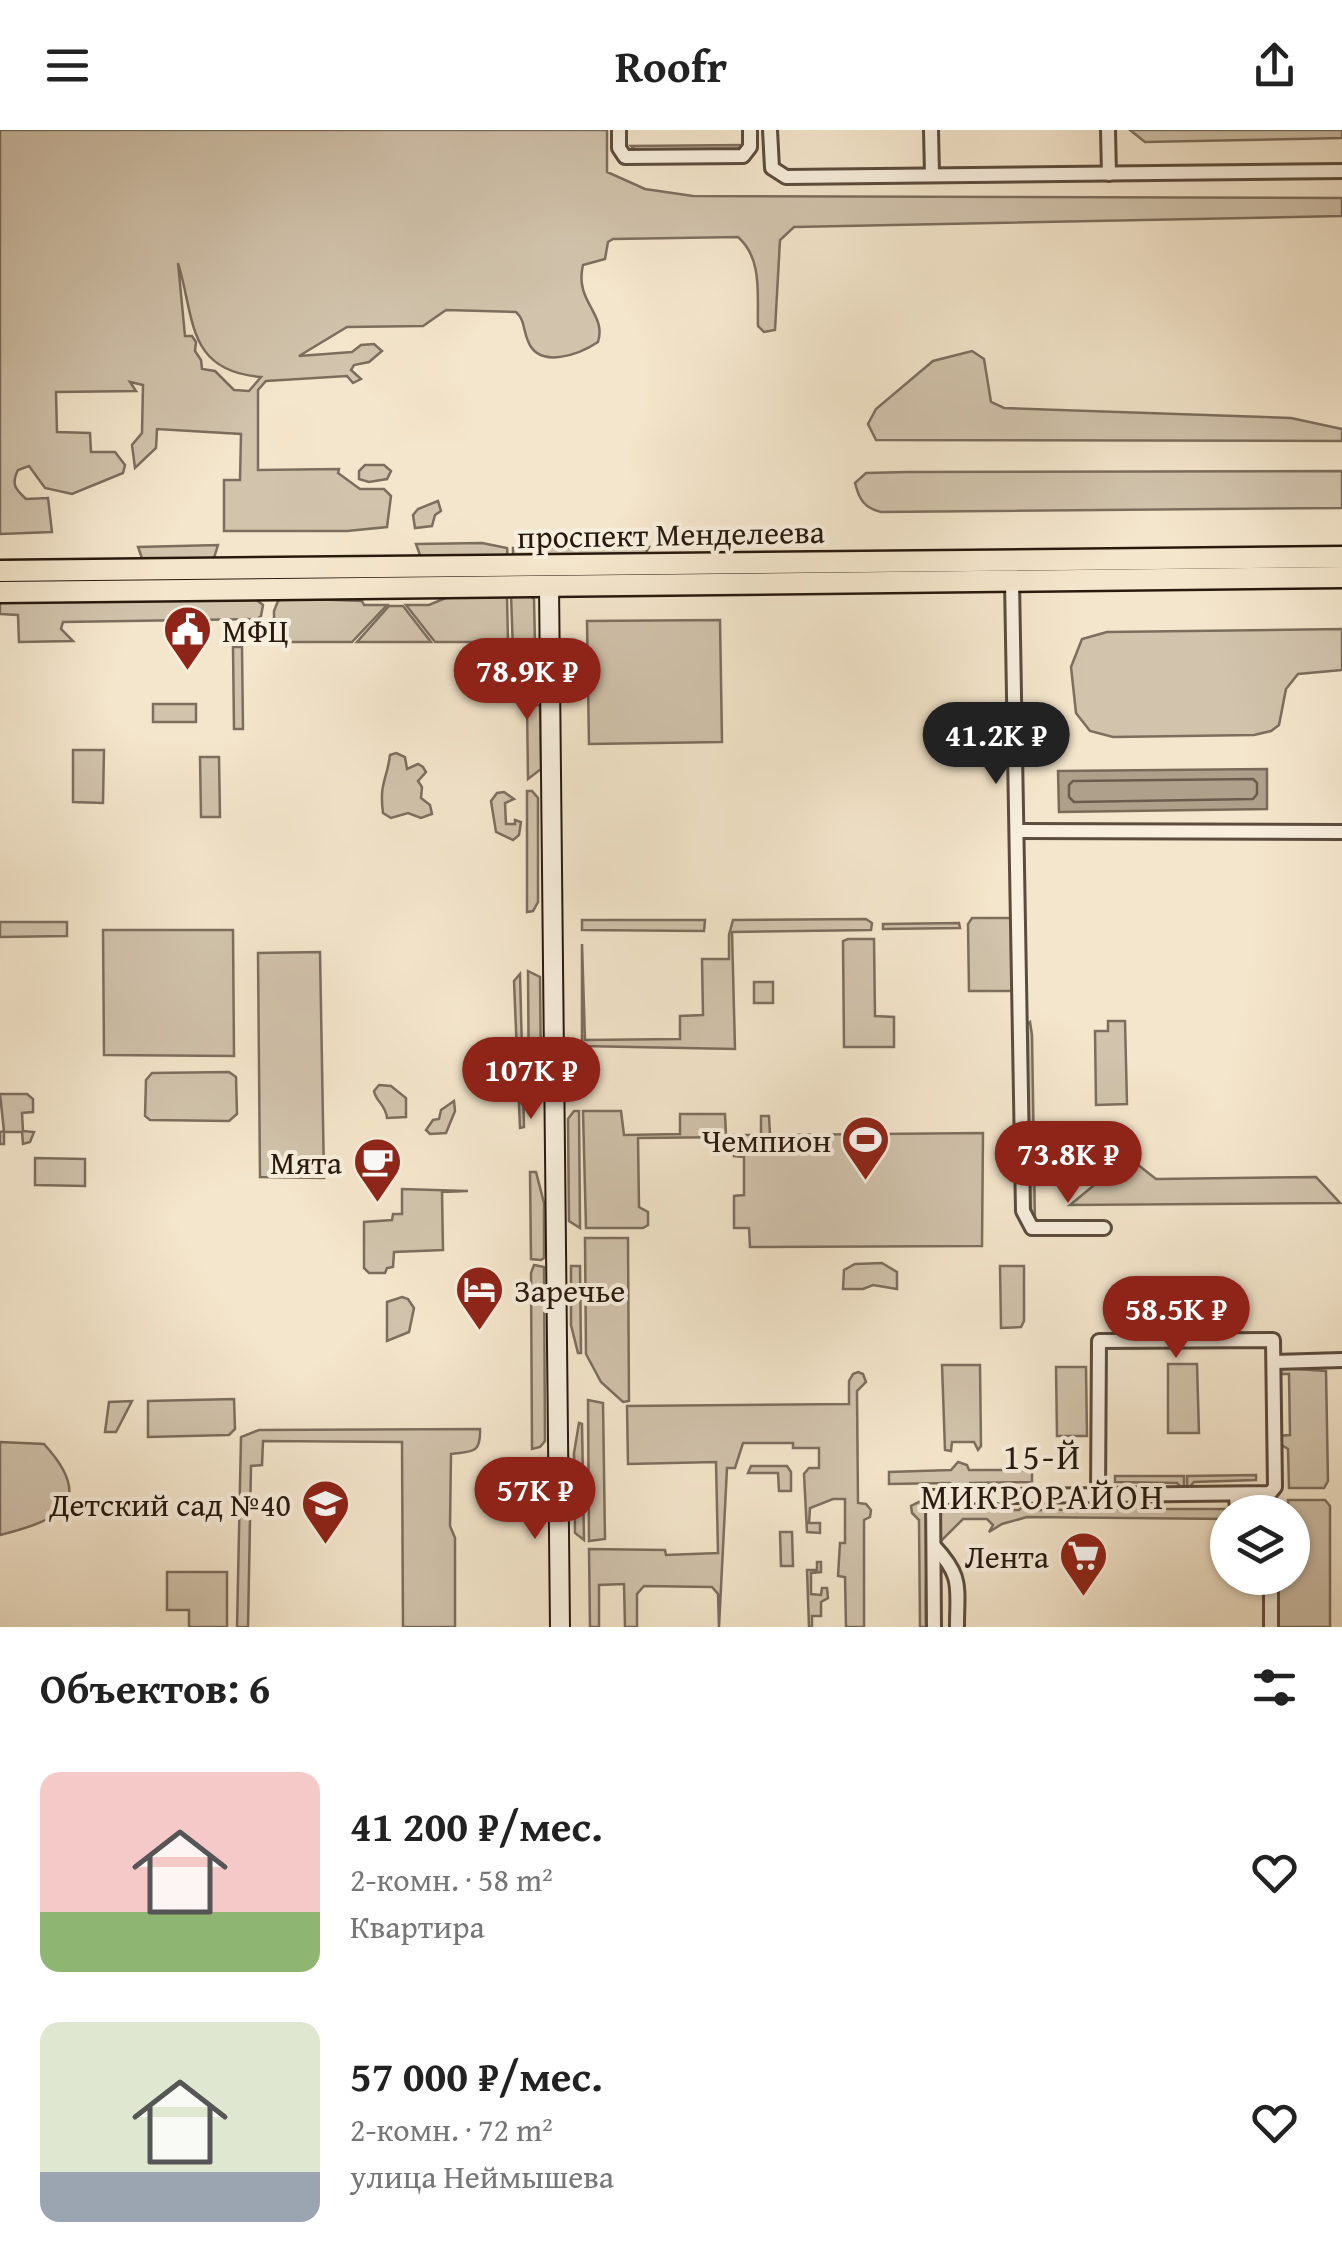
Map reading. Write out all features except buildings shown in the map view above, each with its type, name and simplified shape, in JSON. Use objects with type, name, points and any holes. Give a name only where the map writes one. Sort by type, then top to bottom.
[{"type":"main road","name":"проспект Менделеева","points":[[0,592],[133,580],[744,573],[1342,557]]},
{"type":"main road","name":"проспект Менделеева","points":[[0,571],[133,580]]},
{"type":"main road","name":"проспект Менделеева","points":[[744,573],[1012,581],[1342,577]]},
{"type":"main road","points":[[549,575],[560,1627]]},
{"type":"street","points":[[618,130],[620,153],[625,158],[743,156],[750,147],[750,130]]},
{"type":"street","points":[[770,130],[772,168],[786,177],[1342,171]]},
{"type":"street","points":[[932,130],[932,174]]},
{"type":"street","points":[[1108,130],[1109,174]]},
{"type":"street","points":[[1012,581],[1023,1211],[1032,1228],[1104,1228]]},
{"type":"street","points":[[1018,831],[1342,832]]},
{"type":"street","points":[[1098,1496],[1099,1341],[1273,1340],[1275,1487],[1265,1494],[1236,1495]]},
{"type":"street","points":[[1274,1362],[1342,1360]]},
{"type":"street","points":[[934,1627],[932,1497],[1210,1495]]},
{"type":"street","points":[[934,1546],[957,1576],[958,1627]]},
{"type":"street","points":[[1271,1595],[1271,1627]]},
{"type":"shaded area","points":[[0,130],[607,130],[607,172],[645,189],[693,196],[1342,198],[1342,216],[794,227],[780,240],[775,330],[764,332],[758,326],[758,290],[752,256],[738,237],[613,239],[608,242],[605,259],[583,265],[583,289],[600,332],[598,342],[581,351],[560,357],[541,355],[533,350],[516,312],[446,310],[423,326],[347,327],[299,356],[352,352],[361,345],[374,344],[382,351],[369,362],[354,365],[351,370],[361,379],[353,383],[347,376],[266,381],[258,390],[258,470],[339,469],[338,473],[360,489],[384,489],[391,496],[387,527],[347,531],[224,531],[224,480],[240,480],[241,434],[157,429],[156,448],[135,468],[132,445],[142,433],[143,385],[130,382],[136,391],[56,392],[57,432],[90,433],[91,452],[115,452],[125,465],[123,473],[72,494],[45,488],[29,466],[18,470],[15,486],[26,499],[48,498],[52,532],[0,534]],"holes":[[[178,263],[192,322],[206,353],[237,373],[261,377],[249,391],[234,390],[215,371],[202,369],[196,342],[192,336],[185,336]]]},
{"type":"shaded area","points":[[1130,130],[1342,130],[1342,138],[1145,142]]},
{"type":"shaded area","points":[[742,145],[735,153],[640,154],[631,146]]},
{"type":"shaded area","points":[[972,351],[984,359],[991,402],[1004,408],[1291,418],[1342,429],[1342,441],[876,440],[868,424],[876,409],[933,361]]},
{"type":"shaded area","points":[[365,465],[384,465],[391,471],[387,479],[369,482],[359,479],[359,471]]},
{"type":"shaded area","points":[[1342,471],[1342,508],[881,512],[863,502],[855,483],[866,473]]},
{"type":"shaded area","points":[[438,501],[441,511],[435,515],[432,526],[415,528],[413,515],[418,509]]},
{"type":"shaded area","points":[[482,543],[507,548],[508,559],[421,558],[416,544]]},
{"type":"shaded area","points":[[218,545],[213,561],[143,561],[138,547]]},
{"type":"shaded area","points":[[649,547],[643,558],[513,559],[513,548]]},
{"type":"shaded area","points":[[511,595],[529,595],[534,599],[535,645],[531,648],[513,650]]},
{"type":"shaded area","points":[[253,597],[263,605],[257,619],[63,622],[61,629],[73,641],[19,642],[18,615],[0,614],[0,599]]},
{"type":"shaded area","points":[[448,597],[507,597],[508,642],[435,642],[406,605],[429,605]]},
{"type":"shaded area","points":[[284,598],[387,605],[352,642],[274,641],[274,611]]},
{"type":"shaded area","points":[[389,606],[403,606],[431,642],[357,642]]},
{"type":"shaded area","points":[[720,620],[722,742],[589,744],[587,621]]},
{"type":"shaded area","points":[[1342,629],[1342,670],[1298,674],[1286,689],[1279,725],[1271,731],[1254,735],[1113,737],[1090,731],[1076,713],[1071,667],[1082,639],[1107,632]]},
{"type":"shaded area","points":[[233,647],[242,647],[243,729],[234,729]]},
{"type":"shaded area","points":[[153,704],[196,704],[196,722],[153,722]]},
{"type":"shaded area","points":[[540,705],[541,769],[528,779],[527,706]]},
{"type":"shaded area","points":[[73,750],[104,750],[103,803],[73,802]]},
{"type":"shaded area","points":[[390,755],[405,757],[407,769],[418,764],[426,772],[418,781],[421,798],[430,805],[432,814],[421,818],[408,813],[391,818],[383,813],[384,782]]},
{"type":"shaded area","points":[[200,757],[219,757],[220,817],[201,817]]},
{"type":"shaded area","points":[[527,791],[538,798],[538,902],[533,911],[527,912]]},
{"type":"shaded area","points":[[504,792],[514,799],[505,803],[506,824],[521,822],[519,835],[513,840],[496,832],[491,801],[497,793]]},
{"type":"shaded area","points":[[972,918],[1010,918],[1013,923],[1014,991],[969,991],[968,924]]},
{"type":"shaded area","points":[[866,919],[872,923],[871,930],[732,932],[735,1049],[582,1046],[582,944],[585,1040],[680,1039],[680,1016],[703,1015],[702,959],[729,959],[733,920]]},
{"type":"shaded area","points":[[582,920],[705,920],[704,931],[582,930]]},
{"type":"shaded area","points":[[0,922],[67,922],[67,936],[0,937]]},
{"type":"shaded area","points":[[959,923],[960,928],[883,929],[883,924]]},
{"type":"shaded area","points":[[103,930],[233,930],[234,1056],[104,1055]]},
{"type":"shaded area","points":[[874,939],[875,1016],[894,1017],[894,1047],[844,1047],[843,941]]},
{"type":"shaded area","points":[[320,952],[324,1178],[260,1177],[258,953]]},
{"type":"shaded area","points":[[528,971],[540,977],[541,1071],[537,1104],[529,1103]]},
{"type":"shaded area","points":[[520,974],[524,1127],[520,1128],[514,981]]},
{"type":"shaded area","points":[[754,982],[773,982],[773,1003],[754,1003]]},
{"type":"shaded area","points":[[1108,1021],[1125,1021],[1127,1104],[1096,1105],[1095,1031],[1108,1031]]},
{"type":"shaded area","points":[[1030,1022],[1035,1223],[1030,1217],[1026,1025]]},
{"type":"shaded area","points":[[229,1072],[236,1077],[237,1114],[229,1121],[150,1120],[145,1116],[146,1080],[152,1073]]},
{"type":"shaded area","points":[[379,1085],[391,1086],[406,1098],[406,1117],[387,1118],[374,1091]]},
{"type":"shaded area","points":[[0,1094],[27,1094],[33,1099],[33,1112],[22,1113],[23,1131],[34,1132],[30,1142],[23,1144],[22,1132],[4,1132],[4,1144],[0,1144],[0,1132],[4,1131]]},
{"type":"shaded area","points":[[454,1101],[455,1111],[446,1133],[430,1134],[426,1130],[433,1120],[439,1119],[441,1110]]},
{"type":"shaded area","points":[[579,1111],[580,1228],[569,1221],[568,1119]]},
{"type":"shaded area","name":"Чемпион","points":[[583,1111],[621,1111],[624,1135],[680,1134],[680,1114],[725,1114],[726,1135],[761,1135],[761,1116],[769,1116],[770,1135],[983,1133],[982,1246],[750,1247],[749,1228],[734,1228],[734,1196],[744,1195],[744,1157],[734,1156],[734,1137],[638,1138],[639,1207],[648,1212],[648,1225],[586,1228]]},
{"type":"shaded area","points":[[1128,1157],[1156,1179],[1316,1177],[1340,1203],[1070,1205]]},
{"type":"shaded area","points":[[35,1158],[85,1159],[85,1186],[35,1185]]},
{"type":"shaded area","points":[[530,1172],[536,1172],[544,1203],[541,1260],[531,1259]]},
{"type":"shaded area","points":[[402,1189],[468,1191],[442,1192],[443,1250],[394,1252],[393,1267],[385,1273],[369,1273],[364,1268],[364,1222],[392,1220],[393,1214],[402,1214]]},
{"type":"shaded area","points":[[585,1238],[628,1238],[629,1401],[623,1402],[601,1382],[586,1354]]},
{"type":"shaded area","points":[[882,1263],[897,1272],[897,1289],[873,1285],[843,1289],[844,1270],[855,1264]]},
{"type":"shaded area","points":[[534,1265],[544,1267],[545,1441],[532,1449],[531,1273]]},
{"type":"shaded area","points":[[571,1266],[580,1266],[581,1353],[571,1325]]},
{"type":"shaded area","points":[[1000,1266],[1024,1266],[1021,1327],[1001,1328]]},
{"type":"shaded area","points":[[402,1297],[414,1308],[409,1332],[387,1341],[387,1302]]},
{"type":"shaded area","points":[[1168,1364],[1197,1364],[1199,1433],[1168,1433]]},
{"type":"shaded area","points":[[942,1365],[980,1365],[978,1450],[974,1442],[952,1442],[951,1451],[945,1450]]},
{"type":"shaded area","points":[[1056,1367],[1086,1367],[1087,1436],[1057,1436]]},
{"type":"shaded area","points":[[1282,1368],[1326,1371],[1328,1481],[1324,1488],[1289,1488],[1288,1449],[1280,1444],[1279,1436],[1290,1435],[1289,1374],[1278,1374]]},
{"type":"shaded area","points":[[858,1372],[866,1382],[857,1391],[858,1503],[871,1510],[870,1517],[864,1520],[864,1627],[846,1627],[845,1577],[838,1576],[840,1543],[845,1543],[845,1499],[810,1508],[809,1523],[820,1523],[820,1533],[807,1532],[804,1474],[809,1468],[819,1468],[819,1448],[793,1448],[793,1443],[743,1443],[735,1468],[727,1468],[719,1627],[718,1594],[712,1587],[644,1586],[637,1594],[637,1627],[625,1627],[624,1584],[599,1585],[599,1627],[590,1627],[589,1549],[665,1550],[666,1555],[718,1553],[716,1462],[628,1464],[627,1406],[849,1404],[849,1381]]},
{"type":"shaded area","points":[[234,1399],[235,1429],[229,1435],[148,1437],[148,1401]]},
{"type":"shaded area","points":[[588,1400],[603,1403],[605,1539],[589,1541]]},
{"type":"shaded area","points":[[132,1401],[116,1432],[105,1432],[109,1402]]},
{"type":"shaded area","points":[[579,1423],[584,1540],[575,1533],[574,1453]]},
{"type":"shaded area","points":[[480,1429],[477,1448],[451,1454],[455,1627],[403,1627],[402,1442],[263,1441],[262,1465],[251,1466],[248,1627],[237,1627],[241,1437],[259,1430]]},
{"type":"shaded area","points":[[0,1442],[44,1444],[60,1464],[69,1494],[54,1515],[0,1535]]},
{"type":"shaded area","points":[[958,1462],[969,1470],[1032,1470],[1032,1482],[970,1483],[968,1488],[958,1491],[950,1483],[889,1484],[889,1472],[951,1470]]},
{"type":"shaded area","points":[[751,1466],[787,1466],[791,1472],[791,1491],[779,1491],[778,1473],[748,1473]]},
{"type":"shaded area","points":[[1256,1475],[1256,1480],[1194,1482],[1187,1490],[1187,1476]]},
{"type":"shaded area","points":[[1115,1476],[1184,1476],[1184,1490],[1177,1483],[1115,1482]]},
{"type":"shaded area","points":[[1142,1500],[1150,1509],[1210,1509],[1210,1519],[1027,1517],[989,1532],[993,1525],[987,1519],[963,1519],[939,1543],[939,1514],[945,1509],[1019,1510],[1029,1501],[1038,1510],[1132,1509]]},
{"type":"shaded area","points":[[1310,1500],[1325,1500],[1330,1506],[1330,1627],[1277,1627],[1277,1595],[1310,1595]]},
{"type":"shaded area","points":[[919,1502],[926,1505],[926,1627],[920,1627],[919,1520],[911,1506]]},
{"type":"shaded area","points":[[780,1532],[792,1532],[793,1566],[781,1566]]},
{"type":"shaded area","points":[[817,1562],[821,1562],[821,1572],[811,1573],[811,1594],[821,1595],[822,1588],[827,1588],[828,1598],[821,1602],[821,1616],[812,1616],[809,1627],[807,1570],[817,1570]]},
{"type":"shaded area","points":[[167,1572],[227,1572],[227,1627],[189,1627],[189,1610],[167,1610]]},
{"type":"water","points":[[1267,769],[1267,809],[1059,812],[1058,771]]},
{"type":"place","name":"МФЦ","points":[[187,672]]},
{"type":"place","name":"Чемпион","points":[[866,1182]]},
{"type":"place","name":"Мята","points":[[377,1204]]},
{"type":"place","name":"Заречье","points":[[479,1332]]},
{"type":"place","name":"Детский сад №40","points":[[326,1546]]},
{"type":"place","name":"Лента","points":[[1084,1598]]},
{"type":"district","name":"15-Й МИКРОРАЙОН","points":[[1043,1476]]}]
